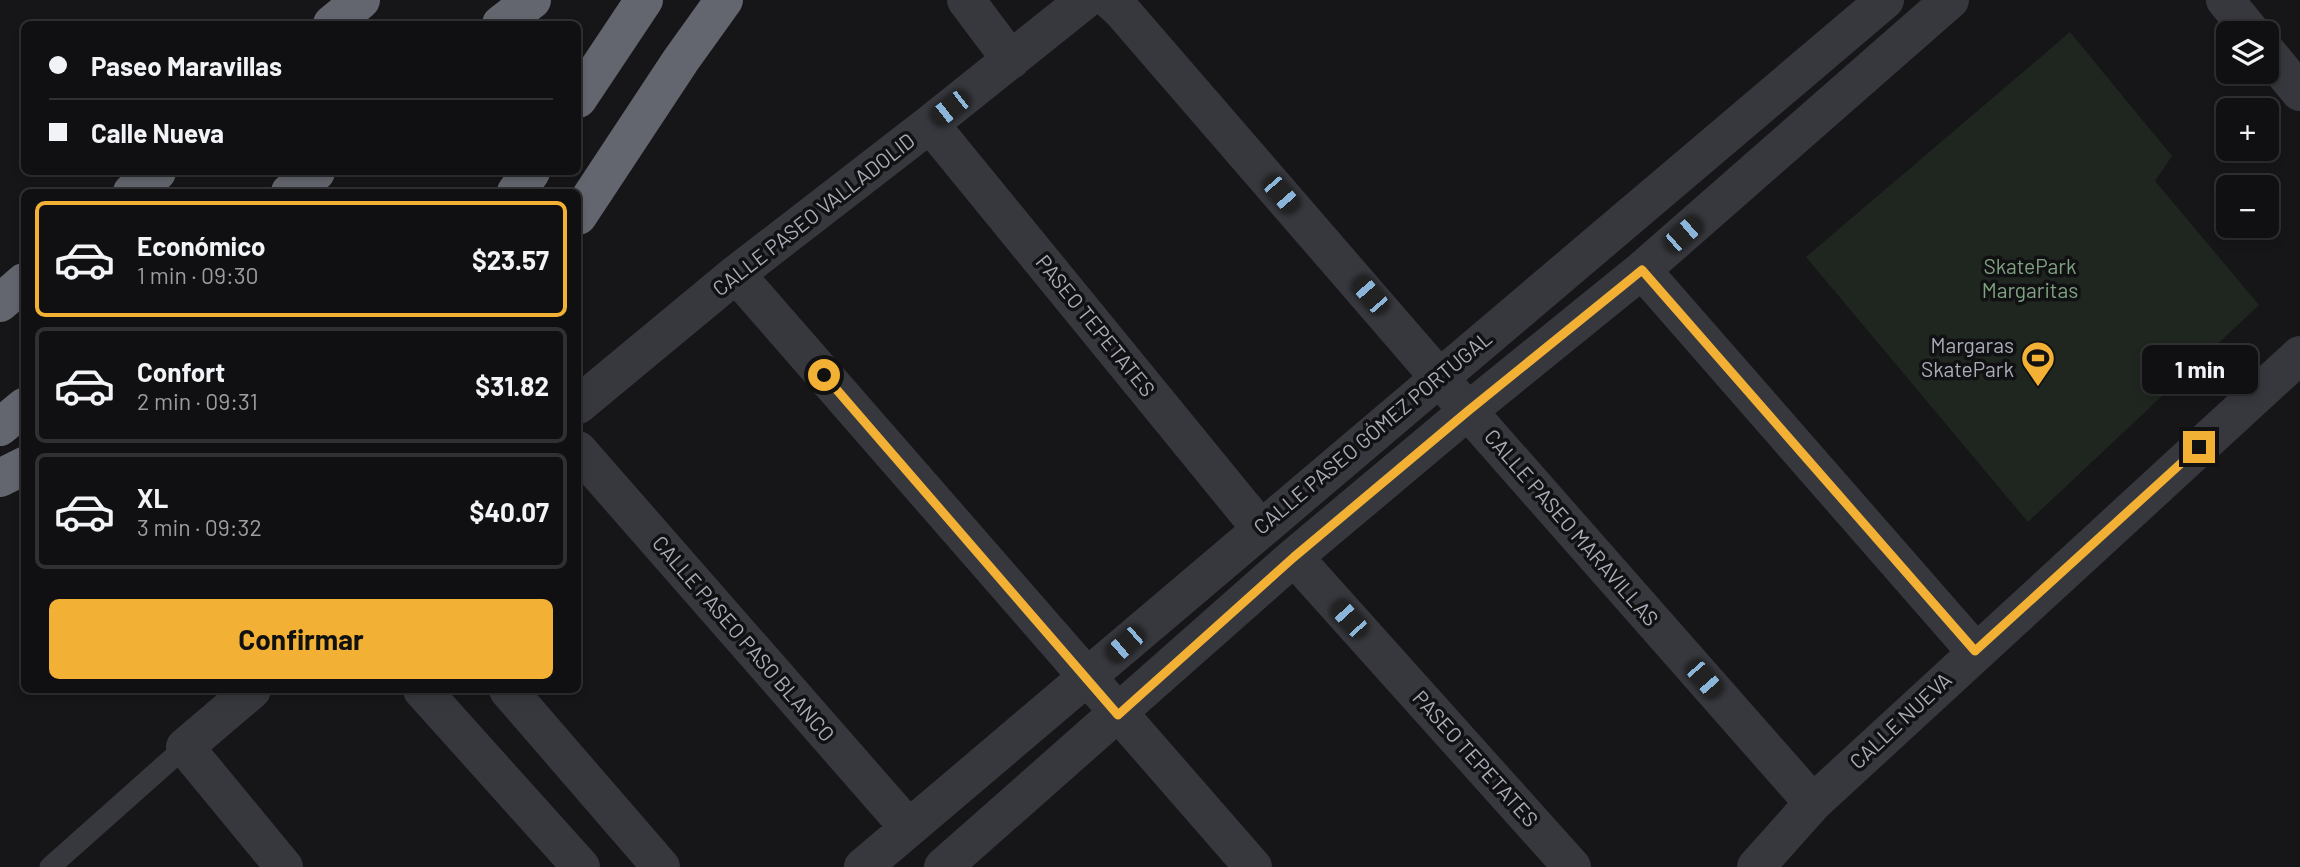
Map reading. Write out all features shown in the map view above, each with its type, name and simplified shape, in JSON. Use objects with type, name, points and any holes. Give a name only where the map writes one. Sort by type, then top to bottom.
[{"type":"highway","points":[[336,21],[361,0]]},
{"type":"highway","points":[[360,21],[376,0]]},
{"type":"highway","points":[[505,21],[532,0]]},
{"type":"highway","points":[[581,94],[643,0]]},
{"type":"highway","points":[[581,211],[724,0]]},
{"type":"highway","points":[[136,189],[153,175]]},
{"type":"highway","points":[[0,303],[21,285]]},
{"type":"highway","points":[[0,427],[21,410]]},
{"type":"highway","points":[[0,478],[21,468]]},
{"type":"street","points":[[966,0],[1012,60]]},
{"type":"street","name":"CALLE PASEO VALLADOLID","points":[[581,403],[736,274],[1012,60],[1085,0]]},
{"type":"street","name":"CALLE PASEO MARAVILLAS","points":[[1110,0],[1812,803]]},
{"type":"street","name":"CALLE PASEO GÓMEZ PORTUGAL","points":[[863,867],[1885,0]]},
{"type":"street","name":"CALLE PASEO GÓMEZ PORTUGAL","points":[[945,866],[1294,557],[1642,270],[1950,0]]},
{"type":"street","points":[[2225,0],[2242,21]]},
{"type":"street","points":[[2279,67],[2300,92]]},
{"type":"street","name":"PASEO TEPETATES","points":[[930,124],[1260,528]]},
{"type":"street","points":[[1642,270],[1975,651]]},
{"type":"street","points":[[736,274],[1253,867]]},
{"type":"street","name":"CALLE NUEVA","points":[[1759,866],[1812,803],[2300,355]]},
{"type":"street","name":"CALLE PASEO PASO BLANCO","points":[[581,453],[908,827]]},
{"type":"street","name":"PASEO TEPETATES","points":[[1294,557],[1572,867]]},
{"type":"street","points":[[248,693],[185,747],[284,867]]},
{"type":"street","points":[[425,693],[581,867]]},
{"type":"street","points":[[511,693],[662,867]]},
{"type":"lane","points":[[50,867],[185,747]]},
{"type":"green space","name":"SkatePark Margaritas","points":[[2070,32],[2172,156],[2155,181],[2259,305],[2028,522],[1806,257]]},
{"type":"place","name":"Margaras SkatePark","points":[[2038,388]]},
{"type":"route","points":[[824,375],[1118,715],[1294,557],[1642,270],[1975,651],[2199,447]]}]
